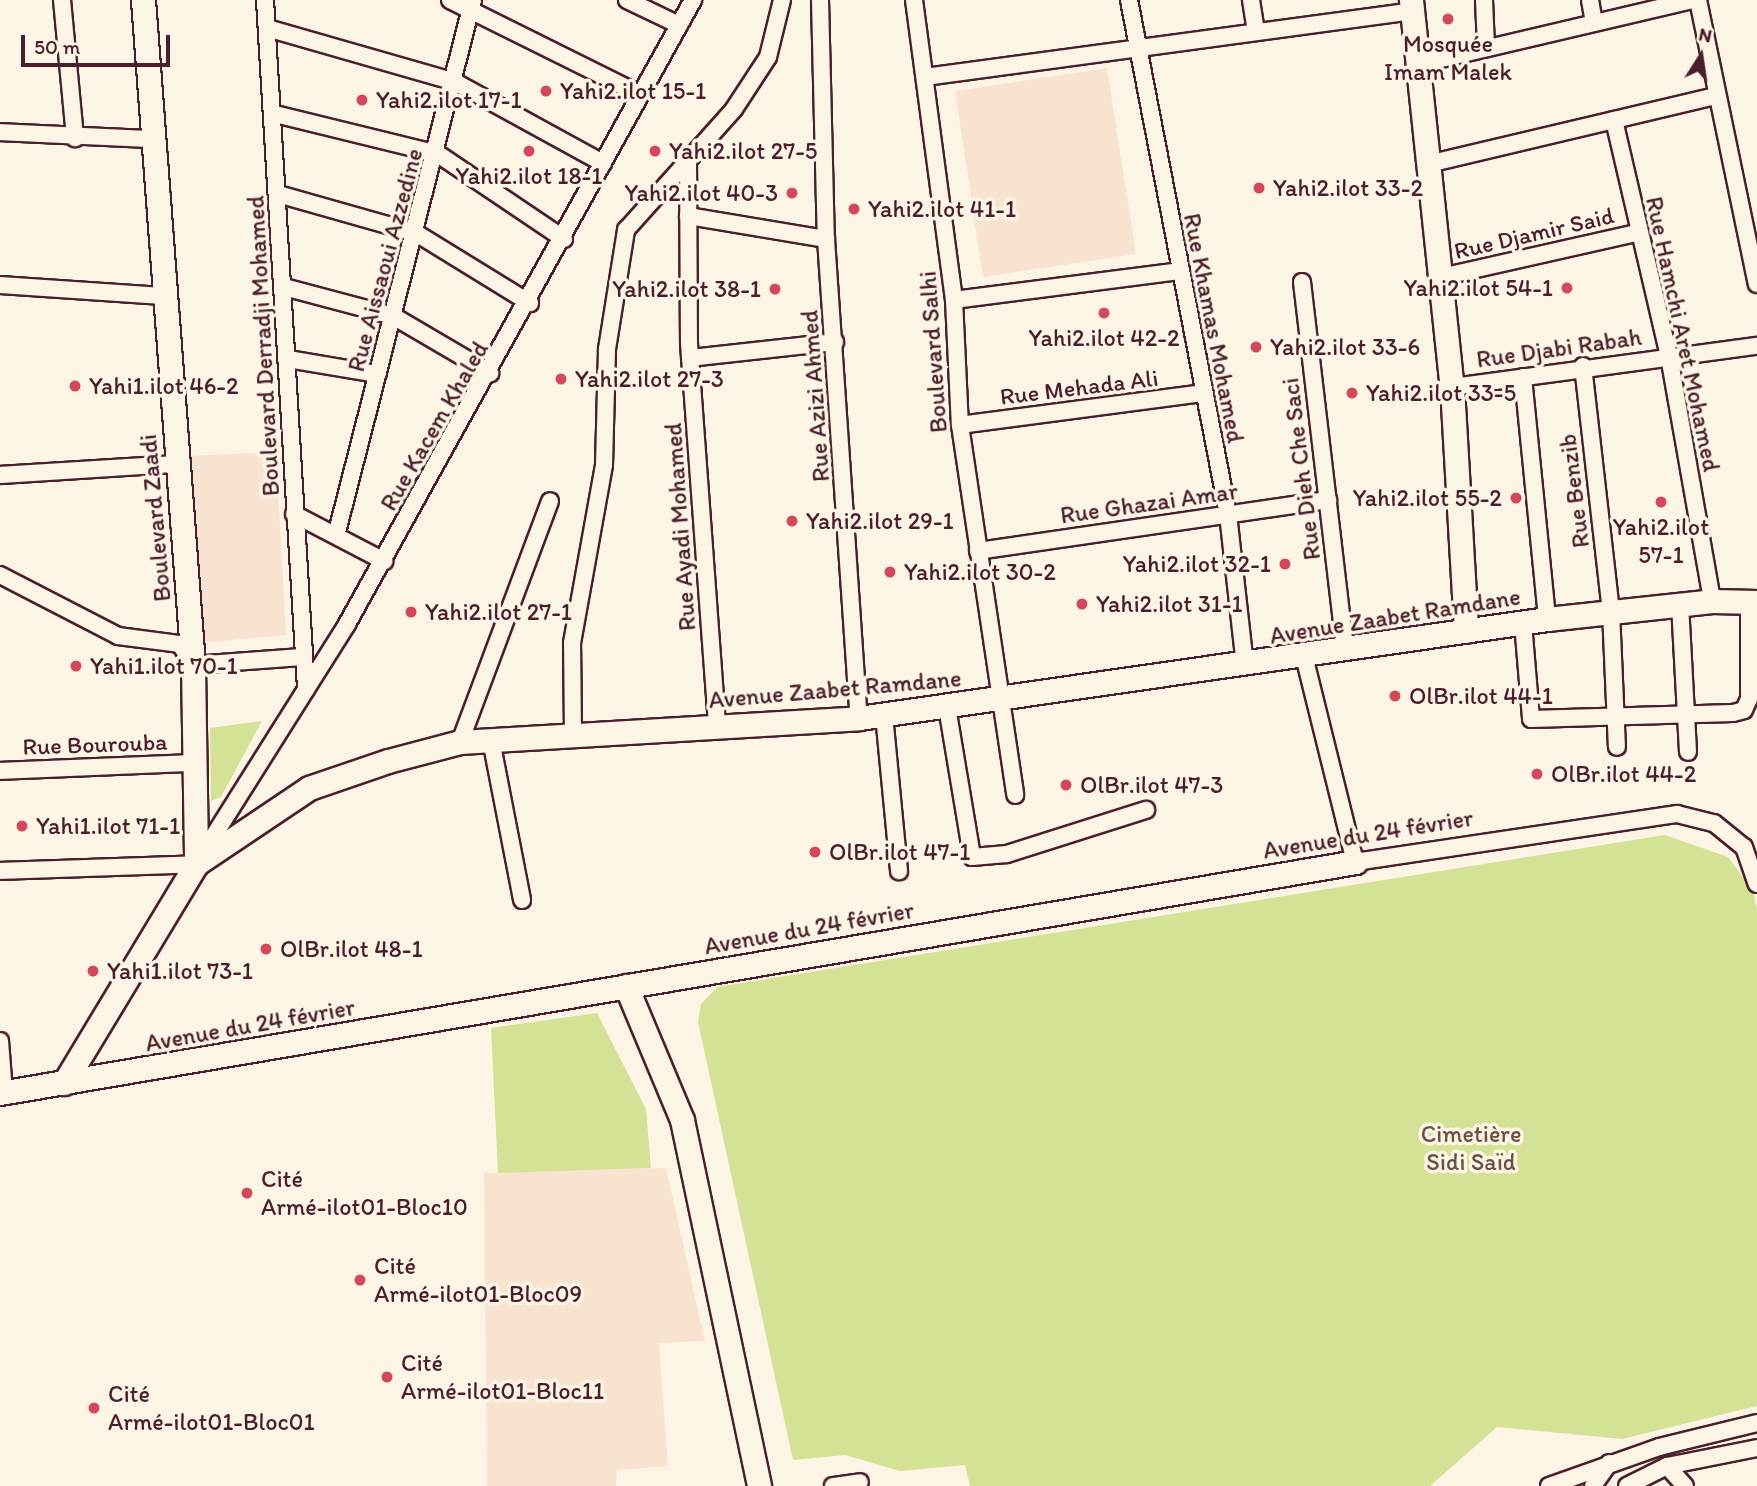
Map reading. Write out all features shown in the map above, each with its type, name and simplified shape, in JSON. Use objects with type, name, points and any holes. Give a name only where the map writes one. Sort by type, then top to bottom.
[{"type":"street","points":[[62,0],[75,138]]},
{"type":"street","name":"Boulevard Zaadi","points":[[143,0],[151,139],[193,665],[192,763],[197,864]]},
{"type":"street","name":"Boulevard Derradji Mohamed","points":[[265,0],[275,114],[294,514],[306,689]]},
{"type":"street","points":[[450,0],[472,3],[639,94]]},
{"type":"street","points":[[627,0],[679,25]]},
{"type":"street","name":"Rue Kacem Khaled","points":[[197,864],[384,561],[530,303],[639,94],[693,0]]},
{"type":"street","points":[[573,734],[572,643],[604,465],[607,349],[626,230],[688,157],[734,109],[768,57],[782,0]]},
{"type":"street","name":"Rue Azizi Ahmed","points":[[820,0],[826,239],[859,718]]},
{"type":"street","name":"Boulevard Salhi","points":[[914,0],[954,300],[960,425],[1015,795]]},
{"type":"street","name":"Rue Khamas Mohamed","points":[[1129,0],[1179,271],[1228,514],[1245,666]]},
{"type":"street","points":[[1251,0],[1256,31]]},
{"type":"street","points":[[1484,0],[1486,47]]},
{"type":"street","points":[[1590,0],[1594,23]]},
{"type":"street","points":[[1420,64],[1695,0],[1757,284]]},
{"type":"street","name":"Rue Aissaoui Azzedine","points":[[337,531],[438,154],[472,3]]},
{"type":"street","points":[[925,77],[1256,31],[1412,6],[1452,387],[1466,631]]},
{"type":"street","points":[[267,28],[455,82],[603,163]]},
{"type":"street","points":[[1429,164],[1716,96]]},
{"type":"street","points":[[275,114],[438,154],[564,239]]},
{"type":"street","name":"Rue Hamchi Aret Mohamed","points":[[1614,120],[1636,233],[1669,356],[1712,601]]},
{"type":"street","points":[[0,132],[75,138],[151,139]]},
{"type":"street","name":"Rue Ayadi Mohamed","points":[[688,157],[690,358],[717,727]]},
{"type":"street","points":[[278,194],[416,233],[530,303]]},
{"type":"street","points":[[688,216],[826,239]]},
{"type":"street","name":"Rue Djamir Said","points":[[1441,276],[1636,233]]},
{"type":"street","points":[[954,300],[1179,271]]},
{"type":"street","name":"Rue Dieh Che Saci","points":[[1302,282],[1345,650]]},
{"type":"street","points":[[0,285],[163,296]]},
{"type":"street","points":[[284,287],[393,316],[490,373]]},
{"type":"street","points":[[690,358],[835,342]]},
{"type":"street","name":"Rue Djabi Rabah","points":[[1452,387],[1583,366],[1757,346]]},
{"type":"street","points":[[288,359],[378,374]]},
{"type":"street","name":"Rue Benzib","points":[[1583,366],[1611,611],[1617,747]]},
{"type":"street","points":[[1523,377],[1547,619]]},
{"type":"street","name":"Rue Mehada Ali","points":[[960,425],[1204,393]]},
{"type":"street","points":[[0,475],[177,464]]},
{"type":"street","name":"Rue Ghazai Amar","points":[[978,551],[1328,500]]},
{"type":"street","points":[[460,742],[550,501]]},
{"type":"street","points":[[294,514],[337,531],[384,561]]},
{"type":"street","points":[[0,575],[118,636],[180,644],[193,665],[302,657]]},
{"type":"street","name":"Avenue Zaabet Ramdane","points":[[64,1083],[197,864],[309,789],[460,742],[859,718],[1245,666],[1547,619],[1712,601],[1753,602]]},
{"type":"street","points":[[1522,624],[1531,719],[1614,713],[1683,714],[1744,710],[1753,602]]},
{"type":"street","points":[[1680,604],[1683,714],[1688,752]]},
{"type":"street","points":[[1304,656],[1355,862]]},
{"type":"street","points":[[947,707],[972,857],[1007,855],[1146,810]]},
{"type":"street","points":[[884,715],[899,871]]},
{"type":"street","points":[[491,740],[522,900]]},
{"type":"street","name":"Rue Bourouba","points":[[0,771],[192,763]]},
{"type":"street","name":"Avenue du 24 février","points":[[2,1093],[1627,818],[1677,814],[1714,823],[1744,847],[1755,875]]},
{"type":"street","points":[[0,871],[197,864]]},
{"type":"street","points":[[626,986],[682,1120],[759,1486]]},
{"type":"street","points":[[0,1041],[2,1093]]},
{"type":"street","points":[[1549,1486],[1609,1462],[1757,1423]]},
{"type":"street","points":[[1627,1486],[1667,1466],[1757,1448]]},
{"type":"street","points":[[1593,1486],[1609,1462]]},
{"type":"street","points":[[1667,1466],[1685,1486]]},
{"type":"street","points":[[833,1486],[860,1482]]},
{"type":"shaded area","points":[[1107,68],[1136,254],[983,277],[955,91]]},
{"type":"shaded area","points":[[276,452],[286,635],[201,643],[186,456]]},
{"type":"shaded area","points":[[666,1168],[705,1341],[659,1343],[668,1466],[617,1470],[616,1486],[487,1486],[484,1173]]},
{"type":"green space","points":[[262,721],[221,797],[211,801],[210,728]]},
{"type":"green space","name":"Cimetière Sidi Saïd","points":[[1665,835],[1728,857],[1753,891],[1757,910],[1757,1406],[1622,1439],[1497,1427],[1430,1486],[970,1486],[965,1465],[900,1471],[845,1455],[793,1460],[698,1022],[701,1004],[717,987]]},
{"type":"green space","points":[[597,1013],[646,1109],[651,1168],[498,1173],[491,1028]]},
{"type":"place","name":"Mosquée Imam Malek","points":[[1448,19]]},
{"type":"place","name":"Yahi2.ilot 15-1","points":[[546,91]]},
{"type":"place","name":"Yahi2.ilot 17-1","points":[[362,100]]},
{"type":"place","name":"Yahi2.ilot 18-1","points":[[529,151]]},
{"type":"place","name":"Yahi2.ilot 27-5","points":[[655,151]]},
{"type":"place","name":"Yahi2.ilot 33-2","points":[[1259,188]]},
{"type":"place","name":"Yahi2.ilot 40-3","points":[[792,193]]},
{"type":"place","name":"Yahi2.ilot 41-1","points":[[854,209]]},
{"type":"place","name":"Yahi2.ilot 54-1","points":[[1567,288]]},
{"type":"place","name":"Yahi2.ilot 38-1","points":[[775,289]]},
{"type":"place","name":"Yahi2.ilot 42-2","points":[[1104,313]]},
{"type":"place","name":"Yahi2.ilot 33-6","points":[[1256,347]]},
{"type":"place","name":"Yahi2.ilot 27-3","points":[[561,379]]},
{"type":"place","name":"Yahi1.ilot 46-2","points":[[75,386]]},
{"type":"place","name":"Yahi2.ilot 33-5","points":[[1352,393]]},
{"type":"place","name":"Yahi2.ilot 55-2","points":[[1516,498]]},
{"type":"place","name":"Yahi2.ilot 57-1","points":[[1661,502]]},
{"type":"place","name":"Yahi2.ilot 29-1","points":[[792,521]]},
{"type":"place","name":"Yahi2.ilot 32-1","points":[[1285,564]]},
{"type":"place","name":"Yahi2.ilot 30-2","points":[[890,572]]},
{"type":"place","name":"Yahi2.ilot 31-1","points":[[1082,604]]},
{"type":"place","name":"Yahi2.ilot 27-1","points":[[411,612]]},
{"type":"place","name":"Yahi1.ilot 70-1","points":[[76,666]]},
{"type":"place","name":"OlBr.ilot 44-1","points":[[1395,696]]},
{"type":"place","name":"OlBr.ilot 44-2","points":[[1537,774]]},
{"type":"place","name":"OlBr.ilot 47-3","points":[[1066,785]]},
{"type":"place","name":"Yahi1.ilot 71-1","points":[[22,826]]},
{"type":"place","name":"OlBr.ilot 47-1","points":[[815,852]]},
{"type":"place","name":"OlBr.ilot 48-1","points":[[266,949]]},
{"type":"place","name":"Yahi1.ilot 73-1","points":[[93,971]]},
{"type":"place","name":"Cité Armé-ilot01-Bloc10","points":[[247,1193]]},
{"type":"place","name":"Cité Armé-ilot01-Bloc09","points":[[360,1280]]},
{"type":"place","name":"Cité Armé-ilot01-Bloc11","points":[[387,1377]]},
{"type":"place","name":"Cité Armé-ilot01-Bloc01","points":[[94,1408]]}]
